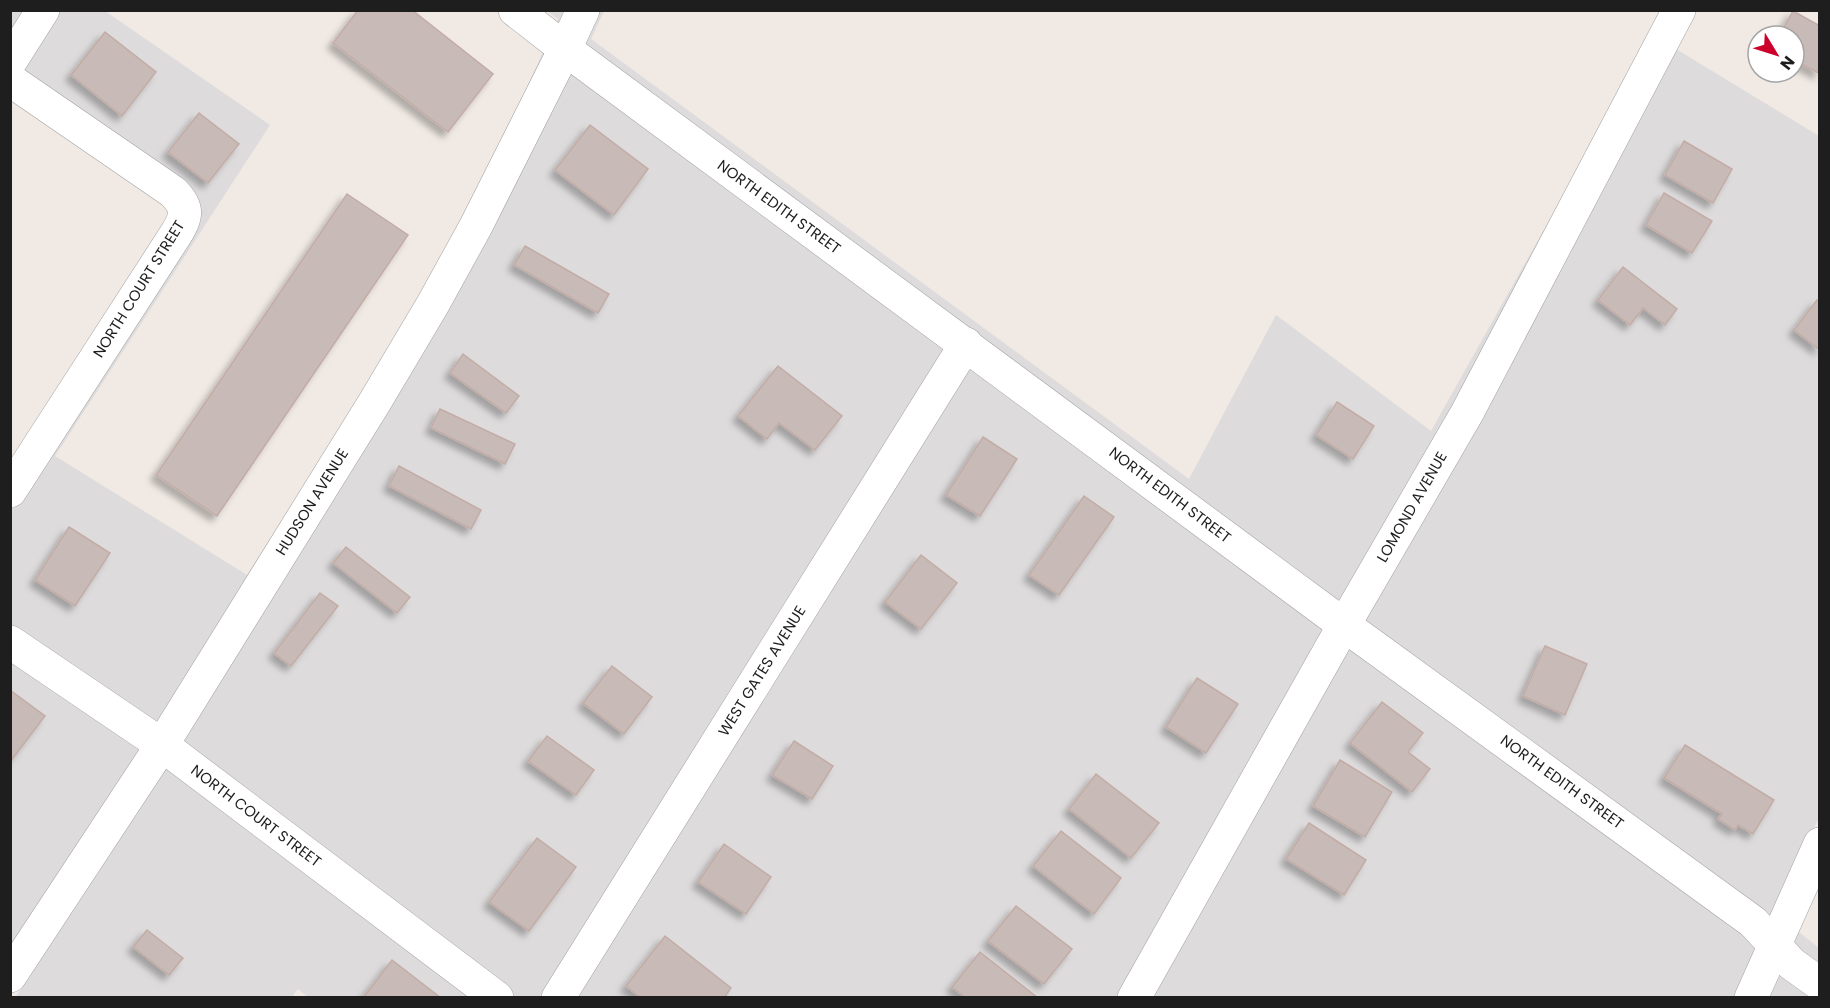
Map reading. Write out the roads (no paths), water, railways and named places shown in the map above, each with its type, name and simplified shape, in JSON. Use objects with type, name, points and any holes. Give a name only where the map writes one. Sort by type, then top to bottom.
[{"type":"street","points":[[10,62],[43,10]]},
{"type":"street","name":"NORTH EDITH STREET","points":[[515,10],[565,50],[1344,625],[1753,922],[1792,964],[1820,984]]},
{"type":"street","name":"HUDSON AVENUE","points":[[10,976],[162,745],[433,304],[476,226],[583,10]]},
{"type":"street","name":"LOMOND AVENUE","points":[[1134,998],[1476,395],[1679,10]]},
{"type":"street","name":"NORTH COURT STREET","points":[[10,80],[173,192],[183,203],[185,217],[10,491]]},
{"type":"street","name":"WEST GATES AVENUE","points":[[558,998],[966,344]]},
{"type":"street","name":"NORTH COURT STREET","points":[[10,642],[162,745],[497,998]]},
{"type":"street","points":[[1751,998],[1820,844]]}]
